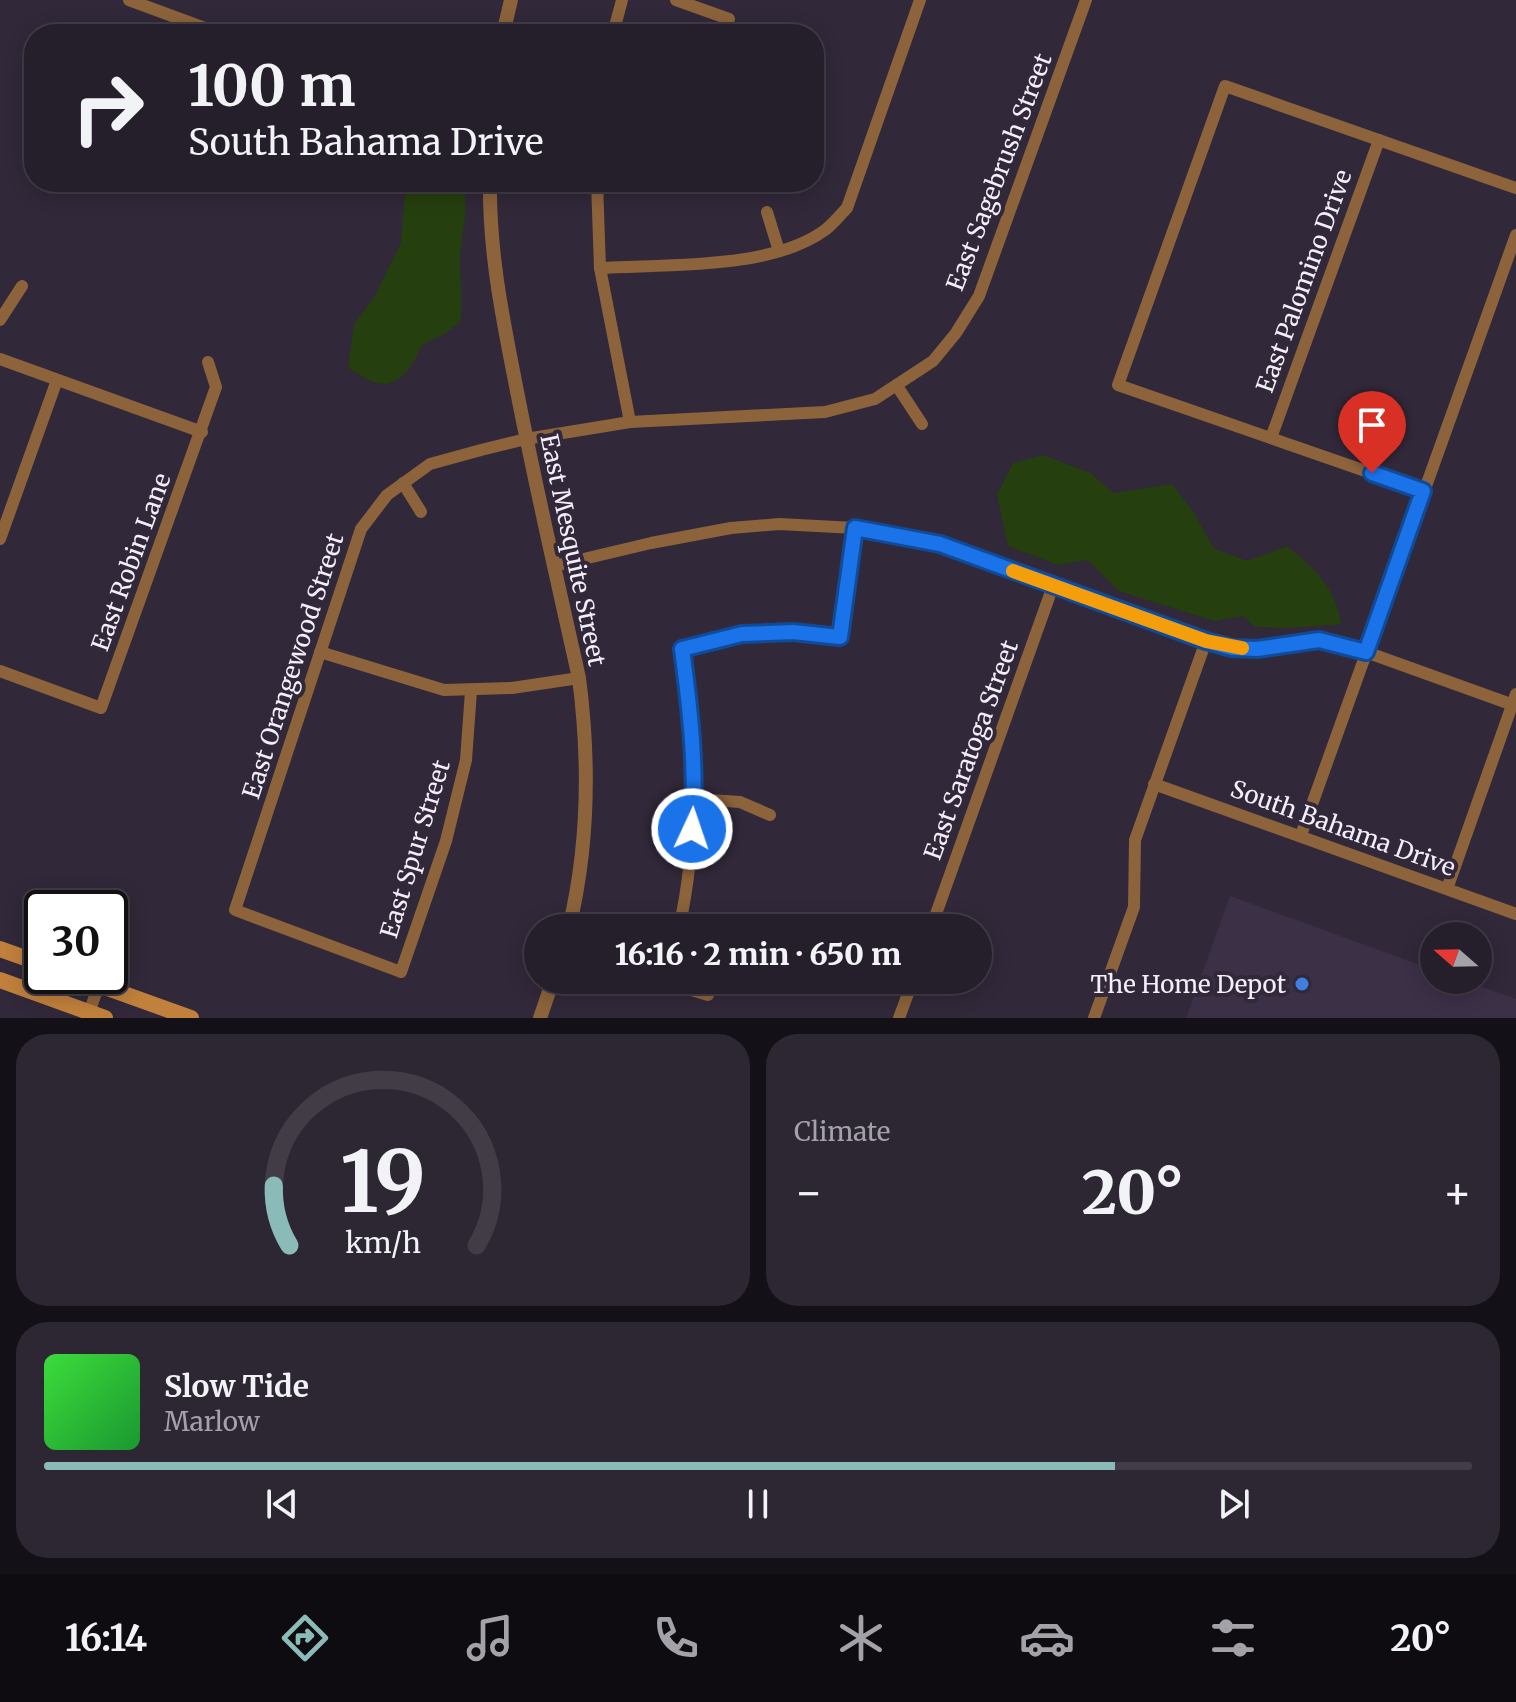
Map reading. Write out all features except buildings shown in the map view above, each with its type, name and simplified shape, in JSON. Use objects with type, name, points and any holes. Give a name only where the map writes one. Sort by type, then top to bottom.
[{"type":"main road","points":[[0,949],[24,958]]},
{"type":"main road","points":[[0,980],[94,1016]]},
{"type":"main road","points":[[124,994],[191,1018]]},
{"type":"street","points":[[129,0],[194,24]]},
{"type":"street","points":[[505,24],[511,0]]},
{"type":"street","points":[[616,24],[622,0]]},
{"type":"street","points":[[676,0],[729,19]]},
{"type":"street","points":[[600,268],[743,260],[779,251],[825,230],[847,208],[920,0]]},
{"type":"street","name":"East Sagebrush Street","points":[[526,439],[630,422],[825,412],[875,399],[933,361],[956,333],[979,296],[1086,0]]},
{"type":"street","points":[[1423,491],[1118,385],[1225,86],[1516,188]]},
{"type":"street","name":"East Palomino Drive","points":[[1271,438],[1379,140]]},
{"type":"street","name":"East Mesquite Street","points":[[490,192],[494,266],[526,439],[579,678],[588,799],[583,863],[572,914]]},
{"type":"street","points":[[597,192],[600,268],[630,422]]},
{"type":"street","points":[[767,212],[779,251]]},
{"type":"street","points":[[1301,835],[1516,235]]},
{"type":"street","points":[[0,320],[22,286]]},
{"type":"street","points":[[0,359],[202,432]]},
{"type":"street","name":"East Robin Lane","points":[[0,671],[101,708],[216,387],[208,362]]},
{"type":"street","points":[[0,539],[57,380]]},
{"type":"street","points":[[897,386],[922,424]]},
{"type":"street","name":"East Orangewood Street","points":[[401,972],[235,910],[361,529],[387,495],[430,464],[526,439]]},
{"type":"street","points":[[403,483],[421,512]]},
{"type":"street","points":[[554,566],[731,528],[779,524],[855,528],[940,544],[1232,648],[1257,649],[1319,640],[1366,652],[1515,702],[1447,889]]},
{"type":"street","points":[[682,914],[688,888],[695,799],[692,725],[682,649],[742,634],[793,632],[840,637],[855,528]]},
{"type":"street","name":"East Saratoga Street","points":[[936,914],[1053,586]]},
{"type":"street","points":[[1094,1018],[1134,907],[1135,840],[1206,641]]},
{"type":"street","points":[[320,652],[444,690],[512,688],[579,678]]},
{"type":"street","name":"East Spur Street","points":[[401,972],[452,814],[466,760],[471,691]]},
{"type":"street","name":"South Bahama Drive","points":[[1154,784],[1516,914]]},
{"type":"street","points":[[695,799],[740,802],[770,815]]},
{"type":"street","points":[[94,1016],[98,994]]},
{"type":"street","points":[[540,1018],[548,994]]},
{"type":"street","points":[[899,1018],[908,994]]},
{"type":"shaded area","points":[[1230,896],[1420,965],[1420,994],[1492,994],[1492,990],[1516,999],[1516,1018],[1186,1018]]},
{"type":"green space","points":[[405,192],[464,192],[460,322],[422,345],[410,367],[399,378],[385,384],[377,383],[348,368],[354,324],[373,299],[401,243]]},
{"type":"green space","points":[[1043,455],[1091,473],[1113,493],[1172,484],[1194,513],[1214,549],[1248,561],[1287,546],[1329,589],[1341,624],[1255,627],[1243,616],[1214,621],[1119,591],[1088,560],[1058,565],[1008,546],[997,495],[1013,463]]},
{"type":"slow traffic","points":[[1013,571],[1206,641],[1242,648]]},
{"type":"place","name":"The Home Depot","points":[[1302,984]]},
{"type":"route","points":[[692,829],[695,799],[692,725],[682,649],[742,634],[793,632],[840,637],[855,528],[940,544],[1232,648],[1269,648],[1319,640],[1366,652],[1423,491],[1372,473]]}]
